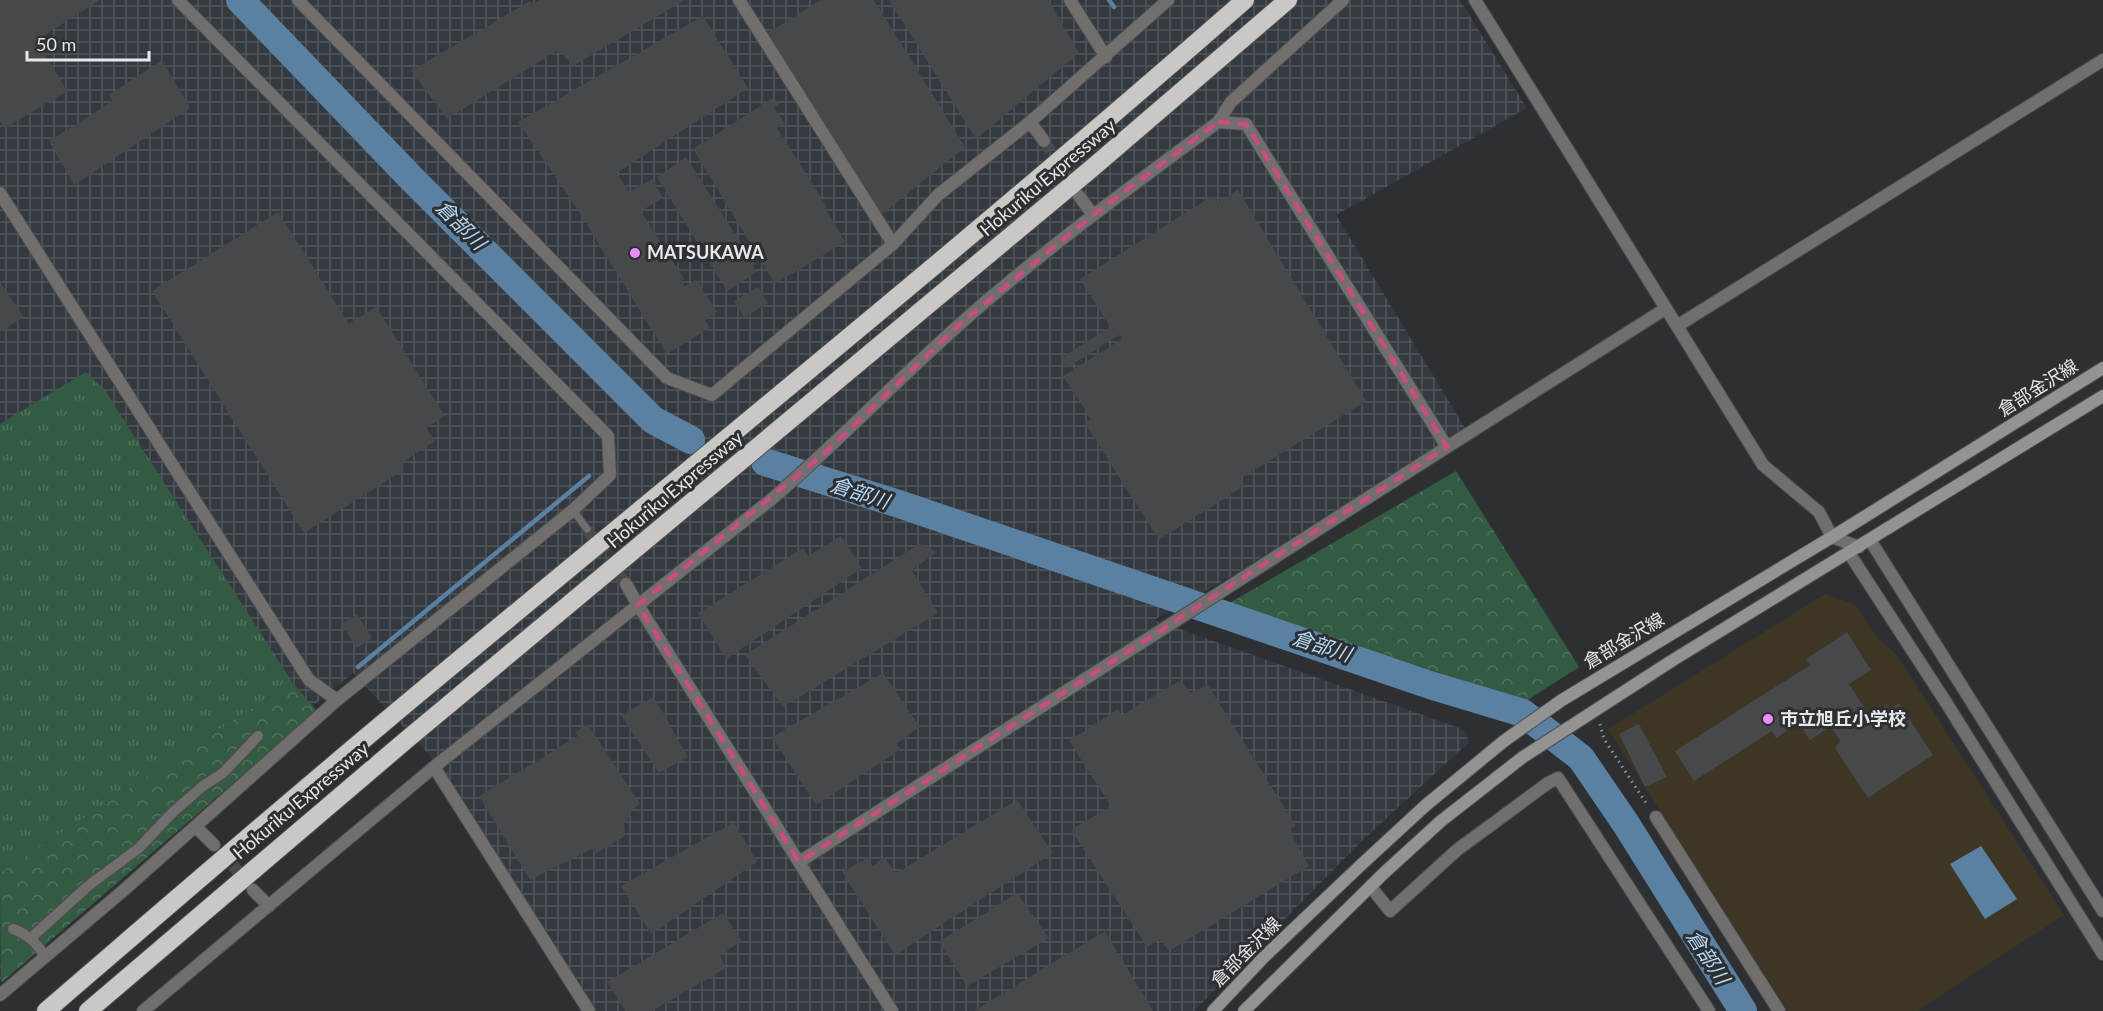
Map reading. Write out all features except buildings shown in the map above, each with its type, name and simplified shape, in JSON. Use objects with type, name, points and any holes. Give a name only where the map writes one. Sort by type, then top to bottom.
[{"type":"highway","name":"Hokuriku Expressway","points":[[46,1011],[385,721],[904,291],[1245,0]]},
{"type":"highway","name":"Hokuriku Expressway","points":[[88,1011],[405,741],[1065,191],[1288,0]]},
{"type":"main road","name":"倉部金沢線","points":[[1213,1011],[1264,957],[1362,864],[1426,805],[1504,741],[1562,700],[1832,537],[2103,368]]},
{"type":"main road","points":[[1244,1011],[1441,821],[1523,757],[1596,709],[2103,396]]},
{"type":"street","points":[[0,995],[196,826],[337,700],[573,510],[610,475],[608,436],[178,0]]},
{"type":"street","points":[[298,0],[667,378],[712,395],[893,244],[938,195],[1030,122],[1168,0]]},
{"type":"street","points":[[740,0],[893,244]]},
{"type":"street","points":[[1070,0],[1106,57]]},
{"type":"street","points":[[143,1011],[434,767],[773,498],[824,454],[960,324],[1093,215],[1218,122],[1231,102],[1343,0]]},
{"type":"street","points":[[1475,0],[1763,465],[1819,512],[1832,537],[1859,547],[2103,911]]},
{"type":"street","points":[[1677,326],[2103,60]]},
{"type":"street","points":[[1030,122],[1044,141]]},
{"type":"street","points":[[1218,122],[1246,124],[1447,447]]},
{"type":"street","points":[[0,193],[309,680],[337,700]]},
{"type":"street","points":[[1078,196],[1093,215]]},
{"type":"street","points":[[799,862],[1665,309]]},
{"type":"street","points":[[1859,547],[1947,704],[2103,954]]},
{"type":"street","points":[[626,585],[892,1011]]},
{"type":"street","points":[[31,939],[88,886],[139,848],[172,813],[203,786],[223,773],[258,736]]},
{"type":"street","points":[[434,767],[589,1011]]},
{"type":"street","points":[[1371,887],[1390,910],[1457,850],[1558,778],[1709,1011]]},
{"type":"street","points":[[1656,817],[1779,1011]]},
{"type":"street","points":[[196,826],[214,844]]},
{"type":"street","points":[[254,890],[269,906]]},
{"type":"street","points":[[13,929],[26,934],[46,957]]},
{"type":"lane","points":[[573,510],[587,529]]},
{"type":"path","points":[[1596,709],[1604,739],[1656,817]]},
{"type":"highlighted area","points":[[1218,122],[1246,124],[1447,447],[799,862],[638,605],[824,454],[960,324],[1093,215]]},
{"type":"shaded area","points":[[0,0],[1460,0],[1527,108],[1336,215],[1465,428],[1235,574],[1154,620],[1465,730],[1469,742],[1361,842],[1194,1011],[595,1011],[445,772],[353,673],[0,981]]},
{"type":"shaded area","points":[[1825,594],[1856,605],[1877,638],[1896,654],[2064,915],[1917,1011],[1788,1011],[1608,729]]},
{"type":"green space","points":[[86,372],[104,389],[292,682],[0,873],[0,424]]},
{"type":"green space","points":[[1456,471],[1579,667],[1526,701],[1228,604]]},
{"type":"green space","points":[[292,682],[317,711],[1,983],[0,873]]},
{"type":"water","points":[[1981,846],[2017,899],[1985,919],[1950,864]]},
{"type":"waterway","name":"倉部川","points":[[240,0],[412,179],[653,420],[691,440]]},
{"type":"waterway","points":[[1109,0],[1114,7]]},
{"type":"waterway","name":"倉部川","points":[[765,462],[899,504],[1430,685],[1523,713],[1581,758],[1626,824],[1743,1011]]},
{"type":"waterway","points":[[358,667],[589,476]]},
{"type":"tunnel","points":[[1044,141],[1075,190]]},
{"type":"tunnel","points":[[587,529],[626,584]]},
{"type":"tunnel","points":[[221,852],[249,884]]},
{"type":"place","name":"MATSUKAWA","points":[[635,253]]},
{"type":"place","name":"市立旭丘小学校","points":[[1768,719]]}]
